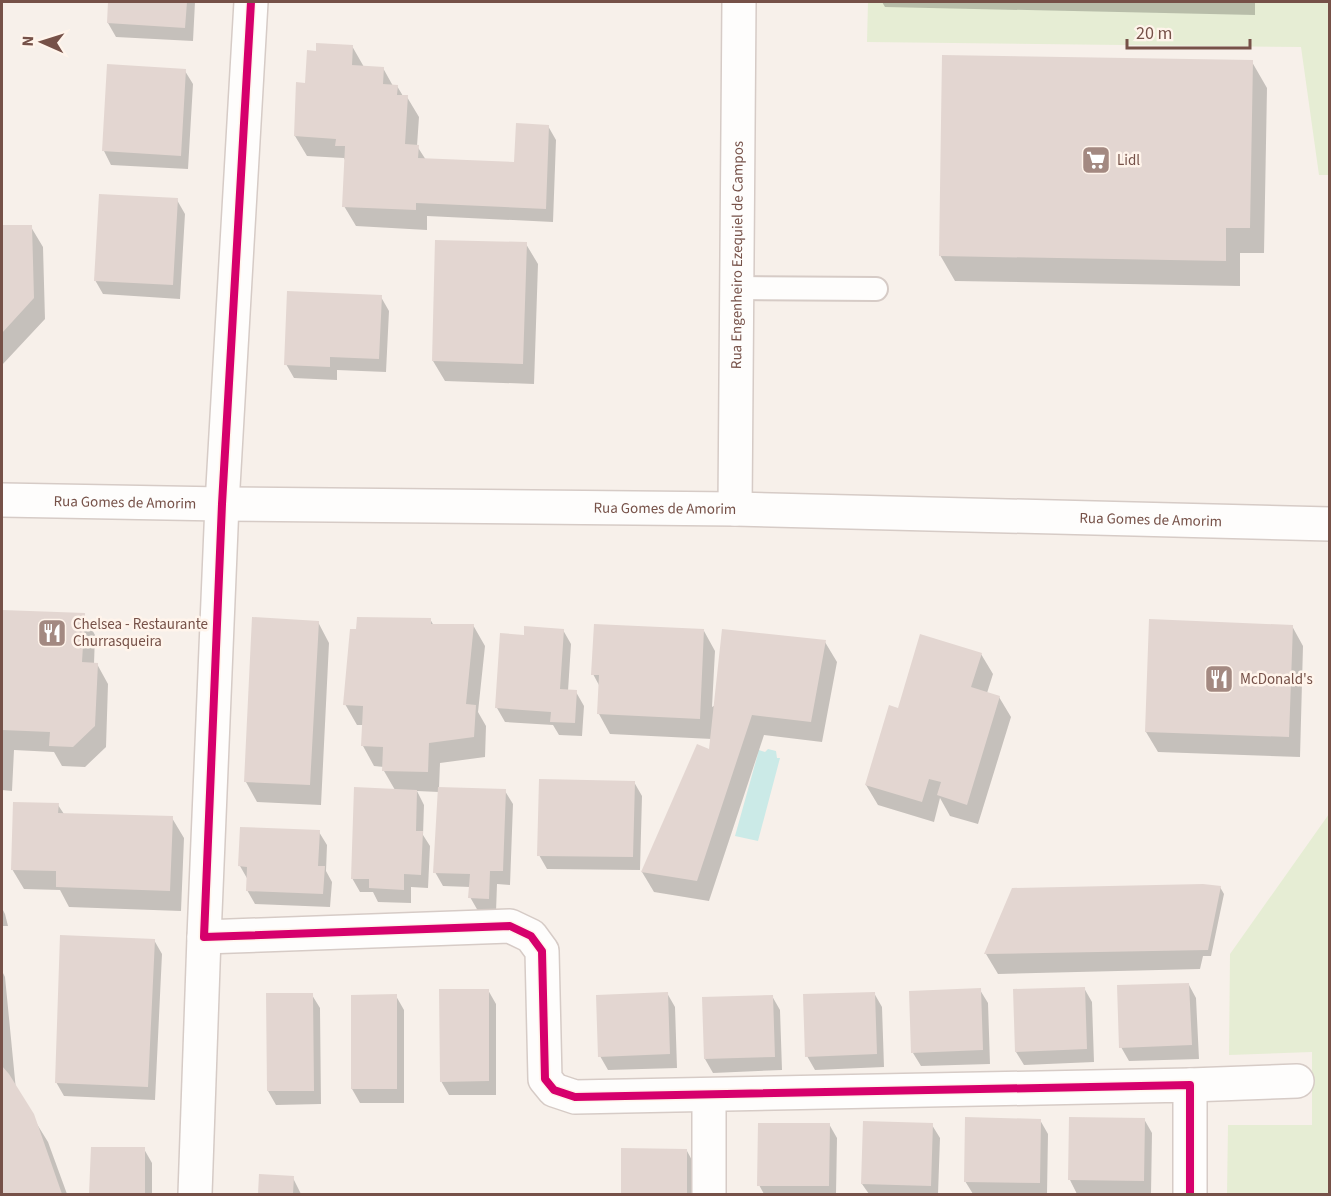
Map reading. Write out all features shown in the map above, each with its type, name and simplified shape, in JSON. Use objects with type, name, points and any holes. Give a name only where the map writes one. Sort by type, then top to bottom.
[{"type":"street","points":[[195,1194],[222,504],[251,2]]},
{"type":"street","name":"Rua Engenheiro Ezequiel de Campos","points":[[735,509],[739,2]]},
{"type":"street","name":"Rua Gomes de Amorim","points":[[2,500],[735,509],[1329,524]]},
{"type":"street","points":[[204,937],[510,926],[531,936],[542,951],[545,1079],[554,1090],[575,1097],[709,1096],[1297,1081]]},
{"type":"street","points":[[1190,1085],[1190,1194]]},
{"type":"street","points":[[709,1096],[709,1194]]},
{"type":"lane","points":[[737,288],[876,289]]},
{"type":"green space","points":[[868,2],[1329,2],[1329,175],[1319,175],[1301,47],[867,42]]},
{"type":"green space","points":[[1329,814],[1329,1194],[1227,1194],[1228,1125],[1312,1125],[1312,1052],[1229,1055],[1230,954]]},
{"type":"water","points":[[768,749],[776,751],[777,758],[780,758],[758,841],[735,836],[759,750],[765,752]]},
{"type":"building","points":[[108,2],[187,2],[185,28],[107,23]]},
{"type":"building","points":[[316,43],[353,45],[352,65],[384,67],[383,84],[398,85],[397,95],[408,95],[405,144],[419,145],[418,158],[514,162],[516,123],[549,125],[546,209],[416,203],[416,210],[342,207],[345,146],[335,146],[336,139],[294,136],[296,82],[305,83],[307,50],[316,51]]},
{"type":"building","name":"Lidl","points":[[942,55],[1253,60],[1250,228],[1226,228],[1226,261],[939,256]]},
{"type":"building","points":[[107,64],[186,69],[181,156],[102,151]]},
{"type":"building","points":[[99,194],[178,198],[173,285],[94,281]]},
{"type":"building","points":[[2,225],[32,225],[34,298],[2,333]]},
{"type":"building","points":[[435,240],[527,242],[523,364],[432,361]]},
{"type":"building","points":[[287,291],[382,295],[379,359],[330,357],[330,367],[284,365]]},
{"type":"building","points":[[2,610],[85,613],[82,662],[98,663],[95,726],[73,747],[49,746],[50,732],[2,730]]},
{"type":"building","points":[[252,617],[319,621],[310,785],[244,782]]},
{"type":"building","points":[[357,617],[431,618],[431,624],[474,624],[466,704],[476,705],[474,737],[429,743],[428,772],[382,771],[383,747],[361,746],[363,706],[343,705],[350,629],[356,629]]},
{"type":"building","name":"McDonald's","points":[[1149,619],[1293,625],[1289,737],[1145,732]]},
{"type":"building","points":[[594,624],[704,629],[700,719],[597,714],[599,675],[591,675]]},
{"type":"building","points":[[524,626],[564,629],[560,689],[577,690],[575,723],[550,722],[551,712],[495,708],[500,633],[524,635]]},
{"type":"building","points":[[722,629],[826,640],[811,722],[752,715],[697,881],[641,872],[697,744],[709,749]]},
{"type":"building","points":[[920,634],[982,653],[971,687],[1000,696],[967,805],[937,795],[941,782],[929,779],[922,802],[865,785],[889,705],[898,708]]},
{"type":"building","points":[[539,779],[635,781],[633,857],[537,856]]},
{"type":"building","points":[[354,787],[417,790],[416,831],[423,831],[421,875],[404,874],[404,890],[369,888],[369,879],[351,879]]},
{"type":"building","points":[[438,787],[506,789],[503,871],[490,871],[489,899],[468,898],[470,874],[433,873]]},
{"type":"building","points":[[13,802],[59,803],[58,813],[173,816],[170,891],[56,887],[56,871],[11,870]]},
{"type":"building","points":[[240,827],[320,830],[318,866],[325,866],[323,894],[246,891],[247,867],[238,866]]},
{"type":"building","points":[[1203,884],[1221,886],[1208,950],[984,954],[1012,888]]},
{"type":"building","points":[[60,935],[155,939],[148,1087],[55,1083]]},
{"type":"building","points":[[1189,983],[1192,1045],[1119,1048],[1117,985]]},
{"type":"building","points":[[1085,987],[1087,1049],[1015,1052],[1013,989]]},
{"type":"building","points":[[981,988],[983,1050],[911,1053],[909,991]]},
{"type":"building","points":[[439,989],[489,989],[489,1081],[440,1082]]},
{"type":"building","points":[[668,992],[670,1054],[598,1057],[596,995]]},
{"type":"building","points":[[875,992],[877,1054],[805,1057],[803,994]]},
{"type":"building","points":[[266,993],[313,993],[314,1091],[267,1091]]},
{"type":"building","points":[[397,994],[397,1089],[351,1089],[351,995]]},
{"type":"building","points":[[773,995],[775,1057],[704,1059],[702,997]]},
{"type":"building","points":[[2,1066],[34,1114],[62,1194],[2,1194]]},
{"type":"building","points":[[965,1117],[1041,1119],[1040,1183],[964,1182]]},
{"type":"building","points":[[1069,1117],[1145,1118],[1144,1181],[1068,1180]]},
{"type":"building","points":[[863,1121],[933,1123],[931,1186],[861,1184]]},
{"type":"building","points":[[758,1123],[830,1123],[829,1186],[757,1186]]},
{"type":"building","points":[[91,1147],[145,1147],[145,1194],[89,1194]]},
{"type":"building","points":[[621,1148],[687,1149],[687,1194],[621,1194]]},
{"type":"building","points":[[259,1174],[294,1176],[293,1194],[258,1194]]},
{"type":"cycle path","points":[[251,2],[222,504],[204,937],[510,926],[531,936],[542,951],[545,1079],[554,1090],[575,1097],[1190,1085],[1190,1194]]},
{"type":"place","name":"Lidl","points":[[1096,160]]},
{"type":"place","name":"Chelsea - Restaurante Churrasqueira","points":[[52,633]]},
{"type":"place","name":"McDonald's","points":[[1219,679]]}]
